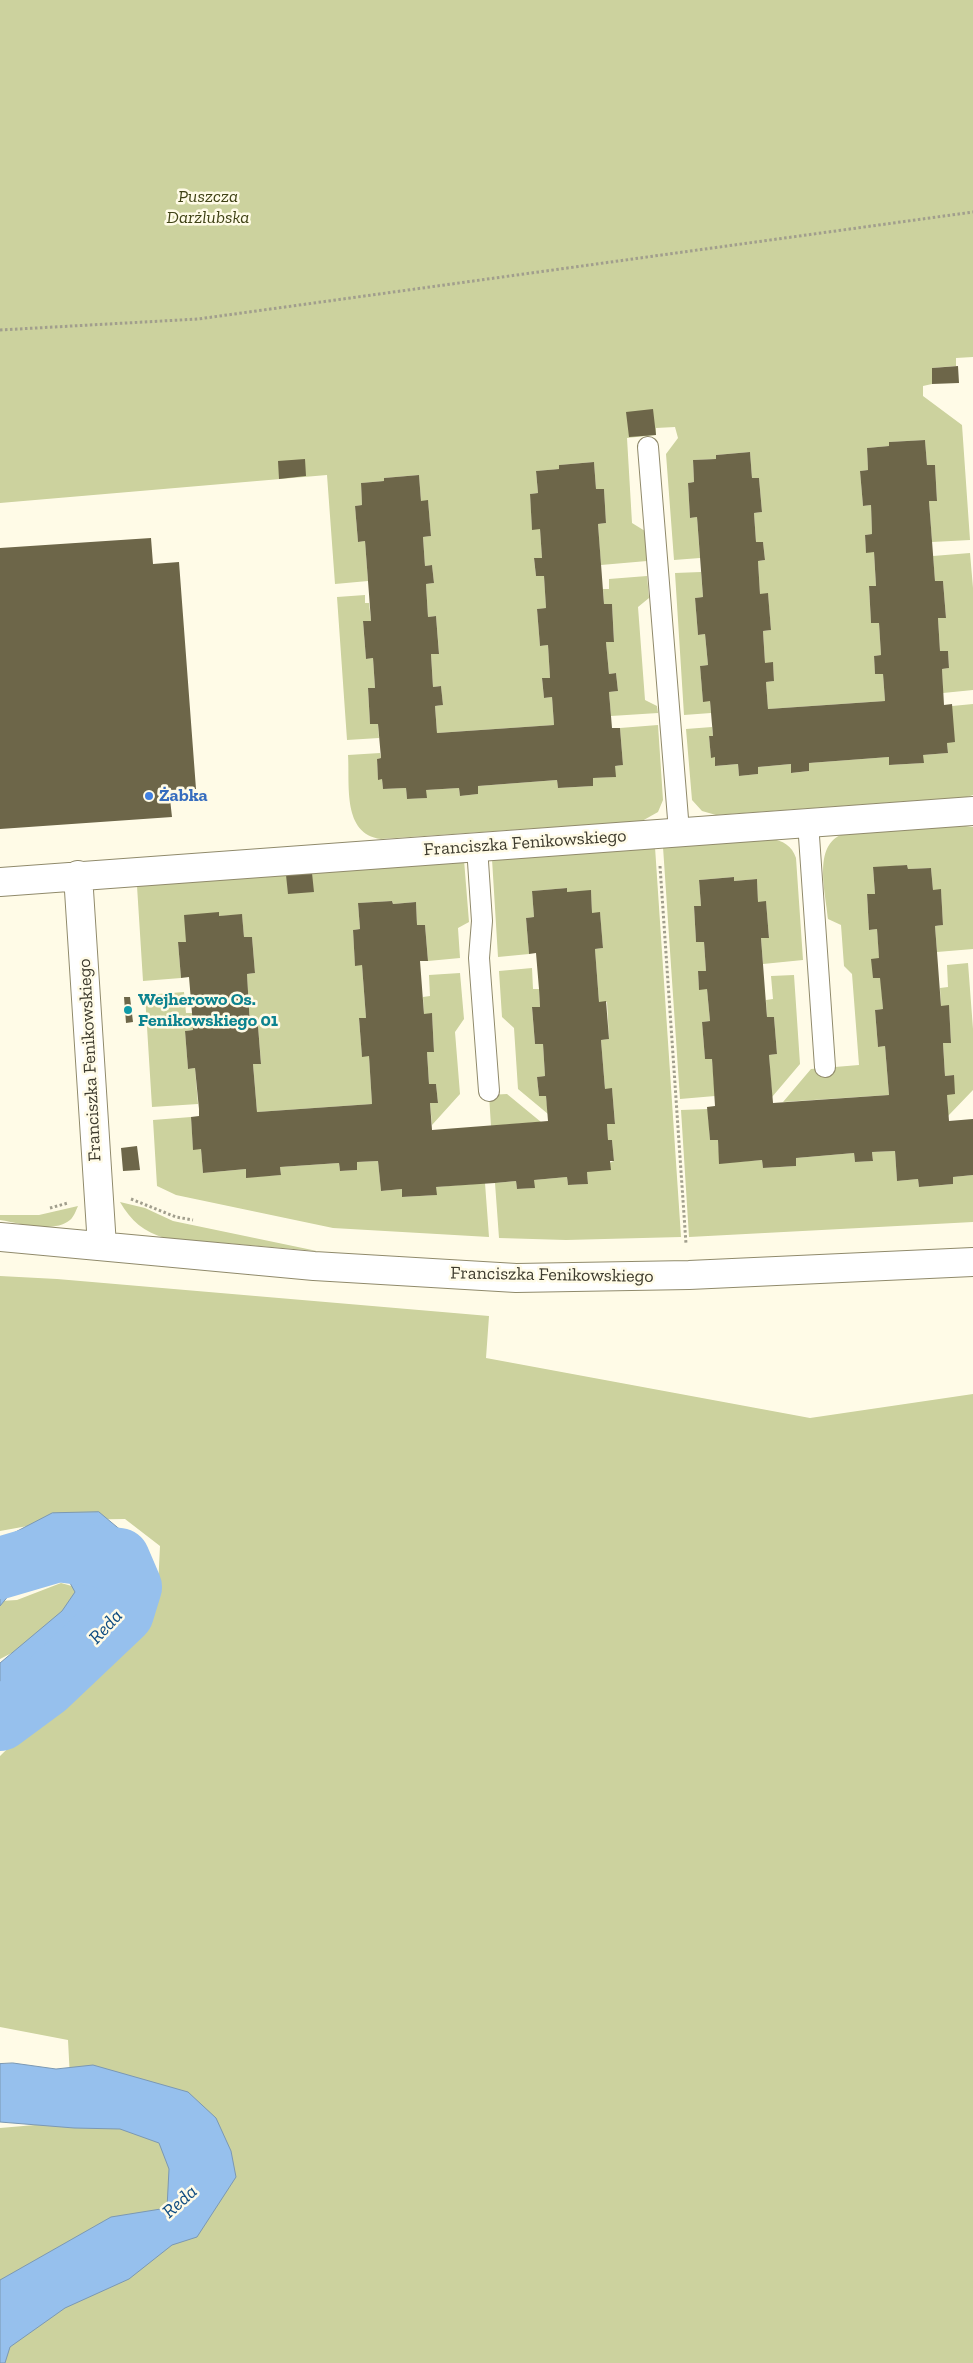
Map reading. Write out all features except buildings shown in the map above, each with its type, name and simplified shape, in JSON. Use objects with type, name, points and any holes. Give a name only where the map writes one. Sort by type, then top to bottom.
[{"type":"street","name":"Franciszka Fenikowskiego","points":[[0,882],[973,811]]},
{"type":"street","name":"Franciszka Fenikowskiego","points":[[78,875],[102,1246]]},
{"type":"street","name":"Franciszka Fenikowskiego","points":[[0,1237],[314,1266],[516,1278],[689,1275],[973,1262]]},
{"type":"lane","points":[[648,447],[668,832]]},
{"type":"lane","points":[[808,822],[825,1067]]},
{"type":"lane","points":[[477,847],[482,921],[478,958],[489,1091]]},
{"type":"path","points":[[0,330],[198,319],[973,212]]},
{"type":"path","points":[[668,832],[686,1244]]},
{"type":"path","points":[[48,1209],[98,1198]]},
{"type":"green space","name":"Puszcza Darżlubska","points":[[0,0],[973,0],[973,357],[956,358],[956,366],[932,368],[932,384],[923,386],[923,396],[962,425],[970,540],[932,542],[929,501],[937,500],[935,465],[927,465],[925,440],[889,442],[889,446],[867,448],[868,470],[860,471],[863,506],[871,505],[872,534],[865,535],[866,552],[874,552],[876,586],[869,587],[871,623],[879,623],[881,655],[874,656],[875,674],[883,674],[885,701],[768,709],[766,682],[774,681],[773,663],[765,663],[763,631],[771,630],[768,594],[760,594],[758,561],[765,560],[763,542],[756,542],[754,513],[762,512],[759,478],[752,478],[750,452],[716,455],[716,459],[693,460],[694,482],[688,483],[690,518],[697,517],[700,558],[674,560],[666,454],[678,438],[675,427],[656,428],[656,435],[627,438],[632,523],[645,531],[647,561],[601,565],[598,524],[606,523],[604,489],[596,489],[594,462],[559,465],[559,469],[536,471],[538,493],[530,494],[532,529],[540,529],[542,558],[534,559],[536,576],[544,576],[546,608],[537,609],[540,646],[548,645],[550,678],[542,679],[544,698],[552,697],[554,725],[437,733],[435,706],[443,705],[441,686],[433,687],[431,654],[439,653],[436,616],[428,617],[426,584],[434,583],[432,565],[425,566],[423,537],[431,536],[428,501],[421,501],[419,475],[384,478],[384,481],[361,483],[362,505],[355,506],[358,542],[365,541],[368,581],[335,584],[327,475],[0,503]]},
{"type":"green space","points":[[970,553],[973,588],[973,690],[943,693],[942,669],[949,668],[948,651],[940,651],[938,618],[946,618],[943,581],[935,581],[933,556]]},
{"type":"green space","points":[[701,572],[703,597],[695,598],[698,635],[705,634],[708,665],[700,666],[703,701],[710,701],[711,713],[684,715],[675,573]]},
{"type":"green space","points":[[647,576],[649,598],[638,607],[645,700],[657,706],[658,713],[611,716],[609,692],[618,691],[616,673],[609,674],[606,642],[614,641],[612,604],[604,604],[603,589],[609,589],[609,579]]},
{"type":"green space","points":[[365,595],[365,603],[369,603],[371,621],[363,622],[366,659],[373,658],[375,688],[368,689],[370,724],[378,724],[379,738],[347,740],[337,597]]},
{"type":"green space","points":[[973,704],[973,795],[967,797],[716,815],[702,811],[692,800],[686,729],[712,727],[713,736],[709,736],[711,757],[715,757],[716,766],[738,764],[739,776],[758,774],[758,767],[791,764],[792,773],[809,771],[809,763],[889,757],[890,765],[923,763],[923,755],[948,753],[947,743],[952,706]]},
{"type":"green space","points":[[658,725],[663,800],[658,812],[642,821],[381,839],[368,835],[360,828],[354,818],[349,793],[348,755],[380,753],[381,758],[377,759],[378,779],[382,779],[383,789],[406,788],[407,799],[426,798],[426,790],[459,788],[460,796],[478,794],[478,786],[557,780],[558,788],[593,786],[593,778],[615,777],[615,766],[623,765],[620,728]]},
{"type":"green space","points":[[973,827],[973,949],[937,952],[935,926],[943,925],[941,890],[933,890],[931,868],[908,869],[907,865],[873,868],[875,894],[867,895],[869,930],[877,929],[883,1009],[875,1010],[878,1047],[885,1046],[889,1095],[783,1102],[811,1069],[859,1065],[852,974],[844,966],[841,925],[828,919],[823,871],[827,848],[833,840],[843,834]]},
{"type":"green space","points":[[770,839],[786,844],[796,858],[803,960],[763,964],[761,938],[769,937],[766,902],[758,902],[757,879],[734,881],[734,877],[699,880],[701,906],[694,907],[696,942],[704,942],[706,971],[698,971],[699,989],[707,989],[710,1021],[702,1022],[705,1059],[712,1059],[715,1096],[680,1099],[663,847]]},
{"type":"green space","points":[[655,847],[681,1237],[566,1240],[499,1238],[495,1183],[516,1181],[517,1189],[534,1188],[534,1180],[567,1177],[568,1185],[588,1184],[587,1172],[614,1161],[612,1140],[608,1140],[607,1124],[615,1123],[612,1089],[605,1089],[601,1040],[609,1039],[607,1002],[599,1002],[595,949],[603,948],[600,913],[592,913],[591,891],[567,892],[567,888],[532,891],[534,917],[526,918],[529,954],[498,957],[492,859]]},
{"type":"green space","points":[[464,860],[469,922],[458,928],[460,958],[428,961],[425,925],[417,925],[416,902],[393,904],[392,901],[358,903],[360,929],[353,930],[355,965],[362,965],[366,1018],[359,1019],[362,1056],[369,1056],[372,1104],[257,1112],[253,1064],[261,1063],[258,1026],[250,1026],[247,974],[255,973],[252,937],[244,937],[242,915],[219,916],[219,913],[186,942],[178,942],[181,978],[143,981],[137,886]]},
{"type":"green space","points":[[968,963],[973,1029],[973,1090],[948,1116],[947,1095],[954,1075],[945,1076],[943,1043],[951,1043],[949,1006],[941,1006],[940,988],[948,987],[947,965]]},
{"type":"green space","points":[[532,968],[533,989],[539,989],[540,1007],[532,1008],[535,1044],[543,1044],[545,1076],[537,1077],[539,1096],[546,1096],[548,1114],[518,1089],[514,1028],[502,1017],[499,971]]},
{"type":"green space","points":[[460,973],[464,1019],[455,1032],[460,1094],[432,1125],[430,1103],[438,1103],[436,1084],[429,1084],[427,1052],[434,1051],[432,1014],[424,1014],[423,997],[430,996],[429,975]]},
{"type":"green space","points":[[794,975],[800,1064],[772,1097],[769,1055],[777,1054],[774,1017],[767,1017],[766,1000],[773,999],[771,976]]},
{"type":"green space","points":[[184,992],[186,1013],[192,1013],[193,1030],[185,1031],[188,1069],[195,1068],[198,1104],[152,1107],[145,995]]},
{"type":"green space","points":[[507,1094],[541,1122],[491,1126],[489,1095]]},
{"type":"green space","points":[[708,1109],[710,1140],[718,1140],[720,1163],[762,1160],[763,1168],[796,1166],[796,1158],[854,1153],[855,1162],[873,1161],[872,1152],[895,1151],[897,1181],[918,1179],[919,1187],[953,1184],[953,1177],[973,1175],[973,1222],[689,1237],[681,1110]]},
{"type":"green space","points":[[191,1117],[193,1149],[201,1149],[203,1173],[246,1169],[247,1177],[281,1175],[280,1167],[339,1163],[340,1171],[357,1170],[357,1162],[378,1161],[381,1191],[402,1189],[403,1197],[436,1195],[436,1187],[485,1183],[489,1237],[333,1228],[176,1195],[157,1186],[153,1120]]},
{"type":"green space","points":[[120,1202],[145,1208],[173,1221],[317,1251],[165,1238],[151,1233],[139,1225]]},
{"type":"green space","points":[[78,1206],[70,1220],[55,1226],[36,1226],[0,1220],[0,1215],[39,1215]]},
{"type":"green space","points":[[0,1276],[57,1279],[489,1316],[486,1358],[810,1418],[973,1394],[973,2363],[0,2363],[0,2128],[35,2125],[72,2117],[68,2040],[0,2027],[0,1756],[69,1689],[137,1631],[158,1587],[160,1546],[125,1519],[61,1520],[0,1531]]},
{"type":"green space","points":[[61,1583],[86,1590],[76,1620],[0,1659],[0,1601],[17,1600]]},
{"type":"water","points":[[99,1512],[135,1542],[127,1581],[123,1622],[108,1649],[55,1688],[26,1704],[15,1726],[0,1741],[0,1663],[62,1611],[75,1592],[65,1574],[19,1583],[0,1606],[0,1540],[52,1513]]},
{"type":"water","points":[[13,2063],[56,2069],[93,2065],[188,2092],[216,2118],[231,2151],[236,2177],[197,2237],[172,2245],[129,2279],[65,2308],[10,2347],[5,2363],[0,2363],[0,2280],[111,2217],[167,2208],[169,2169],[159,2143],[120,2129],[74,2128],[0,2122],[0,2064]]},
{"type":"waterway","name":"Reda","points":[[0,1568],[58,1551],[119,1559],[131,1587],[123,1613],[46,1686],[0,1720]]},
{"type":"place","name":"Żabka","points":[[149,796]]},
{"type":"place","name":"Wejherowo Os. Fenikowskiego 01","points":[[128,1010]]}]
